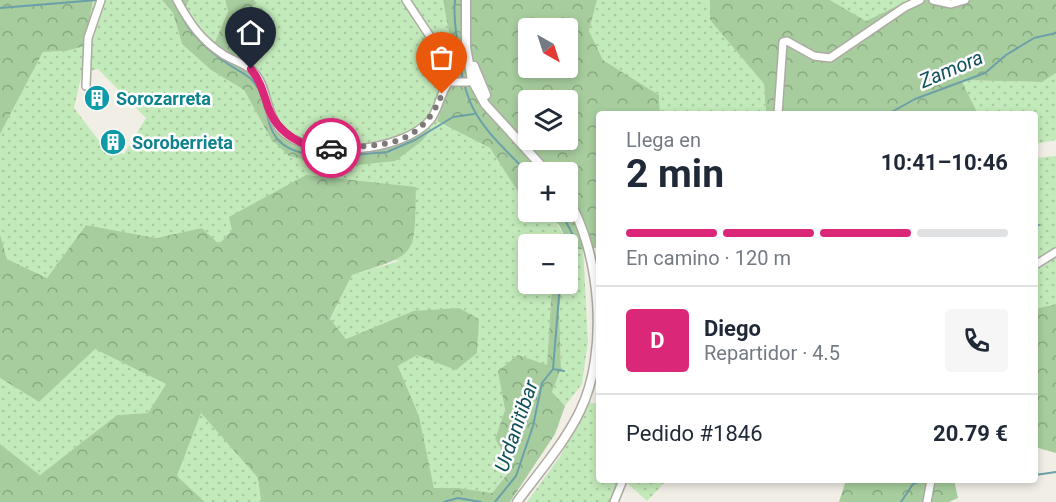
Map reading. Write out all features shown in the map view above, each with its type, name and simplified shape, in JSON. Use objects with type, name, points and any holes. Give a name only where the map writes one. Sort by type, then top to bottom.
[{"type":"main road","points":[[466,0],[468,81],[538,162]]},
{"type":"main road","points":[[466,39],[490,105]]},
{"type":"main road","points":[[468,81],[475,69]]},
{"type":"main road","points":[[517,502],[553,455],[581,409],[595,379],[596,282],[587,241],[578,217]]},
{"type":"street","points":[[86,86],[88,38],[101,0]]},
{"type":"street","points":[[177,0],[192,27],[206,42],[251,69],[261,82],[268,108],[279,128],[298,141],[312,146],[326,149],[395,142],[431,119],[451,82]]},
{"type":"street","points":[[406,0],[435,44],[451,82]]},
{"type":"street","points":[[778,111],[783,42],[787,40],[822,59],[830,58],[905,7],[920,0]]},
{"type":"street","points":[[933,0],[956,4],[964,0]]},
{"type":"street","points":[[451,82],[468,81]]},
{"type":"street","points":[[1038,263],[1056,252]]},
{"type":"street","points":[[614,502],[621,483]]},
{"type":"street","points":[[927,502],[930,483]]},
{"type":"green space","points":[[0,0],[93,0],[85,46],[66,51],[43,52],[0,134]]},
{"type":"green space","points":[[93,0],[162,0],[173,13],[182,44],[211,70],[244,90],[271,139],[357,165],[427,129],[395,144],[319,151],[291,143],[273,121],[235,55],[248,27],[255,0],[443,0],[453,55],[449,87],[437,121],[490,148],[518,192],[518,222],[555,222],[563,234],[518,234],[518,294],[551,294],[547,366],[518,355],[499,371],[505,410],[495,439],[512,467],[492,493],[459,488],[434,488],[419,416],[398,366],[417,355],[413,311],[346,339],[330,320],[352,275],[399,261],[232,230],[219,244],[202,228],[156,238],[86,225],[47,278],[7,259],[0,234],[0,134],[43,52],[66,51],[85,46]],"holes":[[[98,69],[146,118],[124,154],[103,146],[74,108],[82,73]]]},
{"type":"green space","points":[[162,0],[189,0],[185,8],[191,21],[215,42],[228,11],[225,0],[255,0],[248,27],[235,55],[259,72],[270,91],[273,121],[281,134],[294,142],[327,151],[363,150],[398,144],[427,129],[429,132],[422,141],[395,161],[357,165],[320,163],[289,156],[271,139],[244,90],[211,70],[182,44],[173,13]]},
{"type":"green space","points":[[189,0],[225,0],[228,10],[215,42],[191,21],[185,8]]},
{"type":"green space","points":[[443,0],[597,0],[589,31],[603,60],[659,95],[660,111],[596,111],[596,248],[578,250],[578,234],[564,234],[555,222],[578,222],[578,162],[518,162],[518,192],[490,148],[437,121],[449,87],[453,55]]},
{"type":"green space","points":[[597,0],[710,0],[710,20],[764,84],[766,111],[660,111],[659,95],[603,60],[589,31]]},
{"type":"green space","points":[[710,0],[830,0],[866,21],[909,0],[1056,0],[1056,73],[1042,82],[961,80],[976,111],[766,111],[764,84],[710,20]]},
{"type":"green space","points":[[830,0],[909,0],[866,21]]},
{"type":"green space","points":[[1056,73],[1056,140],[1038,143],[1038,111],[976,111],[960,80],[1041,82]]},
{"type":"green space","points":[[1056,156],[1056,304],[1038,308],[1038,158]]},
{"type":"green space","points":[[306,175],[416,187],[415,227],[409,249],[402,256],[390,262],[352,275],[330,319],[346,339],[413,311],[459,308],[479,319],[477,353],[456,370],[417,355],[398,366],[419,416],[434,488],[459,488],[492,493],[512,468],[495,439],[505,410],[498,371],[518,355],[547,365],[551,294],[561,294],[559,309],[561,369],[552,392],[565,406],[555,434],[510,502],[261,502],[258,478],[201,413],[177,476],[205,502],[0,502],[0,444],[40,475],[117,415],[148,413],[166,384],[95,349],[39,402],[0,378],[0,234],[7,259],[47,278],[86,225],[156,238],[202,228],[219,244],[232,230],[229,217]]},
{"type":"green space","points":[[578,249],[583,249],[588,341],[582,384],[565,406],[552,392],[561,369],[559,309],[561,294],[578,294]]},
{"type":"green space","points":[[1056,304],[1056,453],[1038,448],[1038,308]]},
{"type":"green space","points":[[95,348],[166,384],[148,413],[117,415],[40,475],[0,444],[0,378],[39,402]]},
{"type":"green space","points":[[588,402],[596,404],[596,483],[620,483],[612,502],[527,502],[561,455]]},
{"type":"green space","points":[[201,412],[258,478],[261,502],[205,502],[177,476]]},
{"type":"green space","points":[[627,483],[664,483],[647,501]]},
{"type":"green space","points":[[845,483],[955,483],[958,498],[949,502],[839,502]]},
{"type":"waterway","points":[[0,8],[97,0]]},
{"type":"waterway","points":[[455,0],[455,24],[465,89],[471,104],[488,131],[518,163]]},
{"type":"waterway","points":[[179,11],[188,27],[206,47],[251,79],[264,101],[274,135],[282,144],[294,151],[313,155]]},
{"type":"waterway","name":"Zamora","points":[[893,111],[915,99],[985,73],[1006,55],[1034,38],[1056,33]]},
{"type":"waterway","points":[[328,157],[387,152],[415,140],[453,117],[474,114]]},
{"type":"waterway","name":"Urdanitibar","points":[[566,222],[572,234]]},
{"type":"waterway","name":"Urdanitibar","points":[[495,502],[516,476],[533,426],[542,383],[553,369],[559,294]]},
{"type":"waterway","points":[[553,369],[564,371]]},
{"type":"waterway","points":[[1038,475],[1056,472]]},
{"type":"waterway","points":[[901,502],[916,483]]},
{"type":"waterway","name":"Urdanitibar","points":[[444,502],[458,498],[481,502]]},
{"type":"way so far","points":[[331,148],[386,145],[395,142],[431,119],[442,94]]},
{"type":"place","name":"Sorozarreta","points":[[97,98]]},
{"type":"place","name":"Soroberrieta","points":[[113,142]]},
{"type":"route","points":[[251,69],[261,82],[268,108],[279,128],[298,141],[326,149],[331,148]]}]
